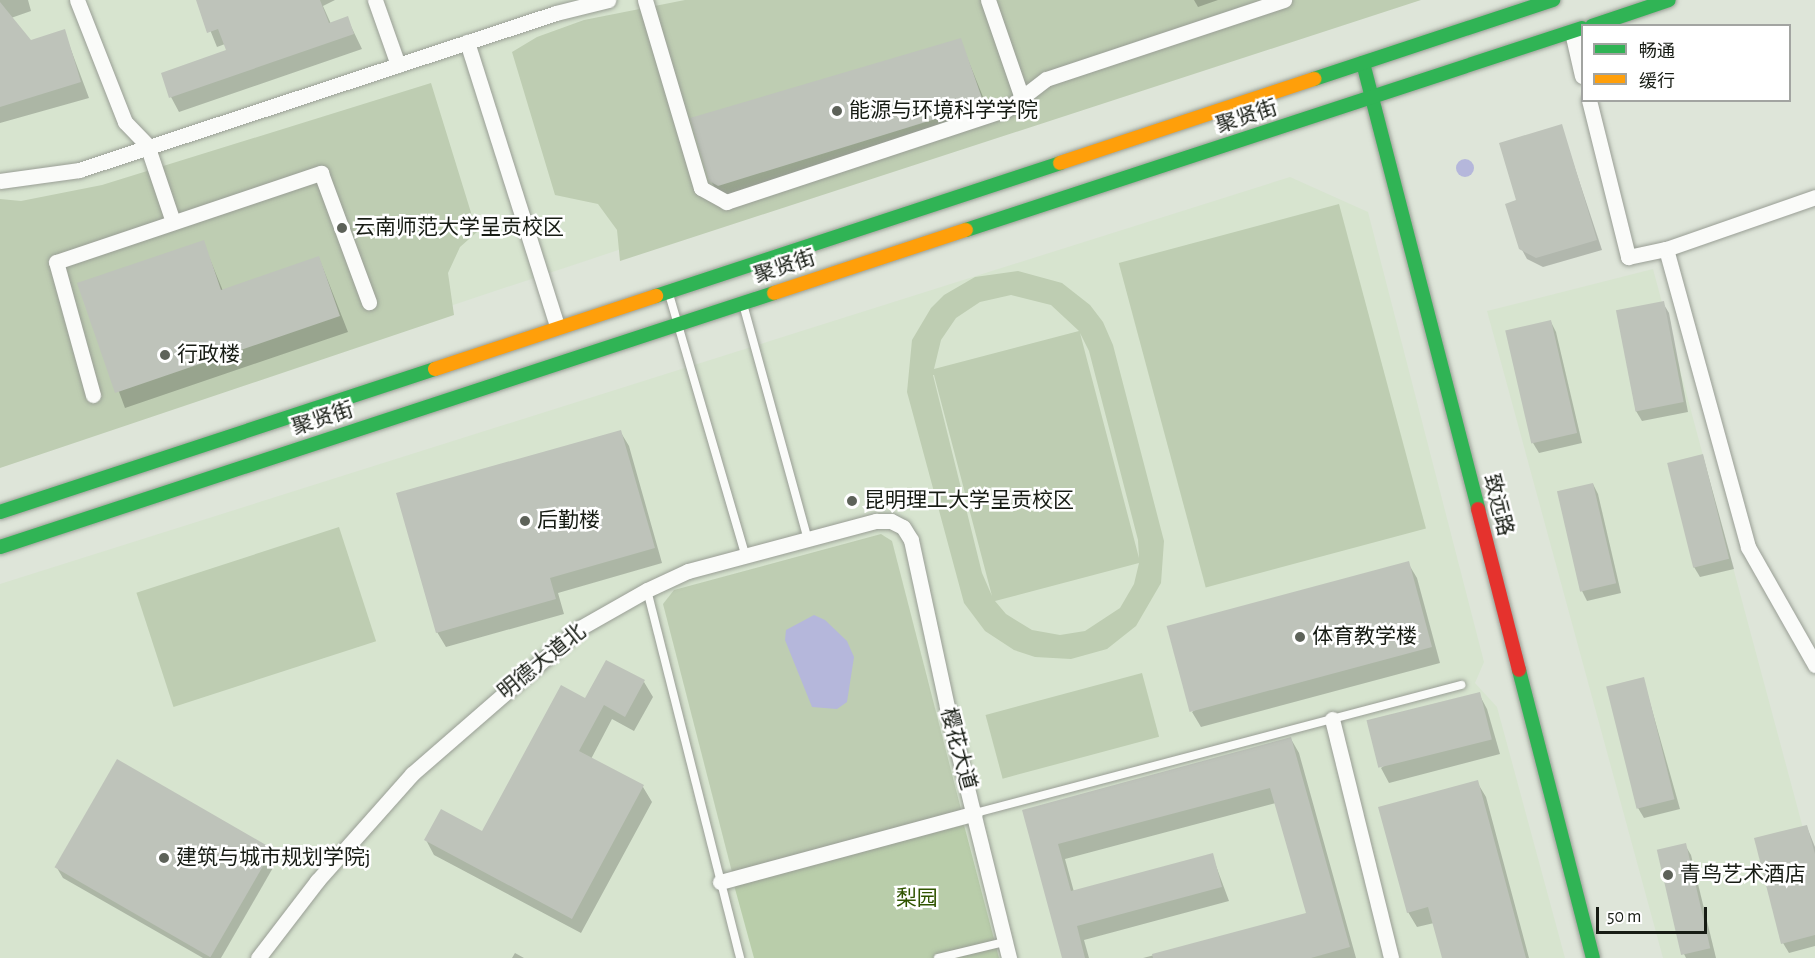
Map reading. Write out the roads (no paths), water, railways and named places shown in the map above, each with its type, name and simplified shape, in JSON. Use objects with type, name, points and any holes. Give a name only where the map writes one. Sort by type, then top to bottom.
[{"type":"main road","name":"聚贤街","points":[[0,512],[557,326],[1553,0]]},
{"type":"main road","points":[[1598,24],[1670,0]]},
{"type":"main road","name":"聚贤街","points":[[0,547],[1577,30]]},
{"type":"main road","name":"致远路","points":[[1363,63],[1593,958]]},
{"type":"street","points":[[77,0],[125,122],[147,145],[173,222]]},
{"type":"street","points":[[375,0],[398,65]]},
{"type":"street","points":[[0,181],[79,170],[147,145],[467,42],[554,7],[608,0]]},
{"type":"street","points":[[645,0],[701,188],[726,202],[1007,109],[1046,79],[1284,0]]},
{"type":"street","points":[[988,0],[1022,98]]},
{"type":"street","points":[[1577,30],[1581,67]]},
{"type":"street","points":[[467,42],[557,326]]},
{"type":"street","points":[[1589,102],[1628,257],[1666,249],[1815,197]]},
{"type":"street","points":[[93,395],[56,262],[173,222],[321,173],[369,302]]},
{"type":"street","points":[[1666,249],[1748,547],[1815,665]]},
{"type":"street","name":"明德大道北","points":[[258,958],[318,881],[412,774],[580,628],[647,590],[688,571],[807,537],[876,521],[891,521],[903,527],[911,540]]},
{"type":"street","name":"樱花大道","points":[[911,540],[947,707],[1009,958]]},
{"type":"street","points":[[1332,719],[1391,958]]},
{"type":"street","points":[[720,882],[975,813]]},
{"type":"lane","points":[[668,290],[745,554]]},
{"type":"lane","points":[[743,303],[807,537]]},
{"type":"lane","points":[[647,590],[740,958]]},
{"type":"lane","points":[[975,813],[1461,685]]},
{"type":"lane","points":[[938,958],[1004,942]]},
{"type":"water","points":[[1465,159],[1471,162],[1474,168],[1471,174],[1465,177],[1459,174],[1456,168],[1459,162]]},
{"type":"water","points":[[814,615],[825,620],[847,641],[854,657],[847,702],[837,709],[812,707],[785,640],[786,630]]},
{"type":"place","name":"能源与环境科学学院","points":[[837,111]]},
{"type":"place","name":"云南师范大学呈贡校区","points":[[342,228]]},
{"type":"place","name":"行政楼","points":[[165,355]]},
{"type":"place","name":"昆明理工大学呈贡校区","points":[[852,501]]},
{"type":"place","name":"后勤楼","points":[[525,521]]},
{"type":"place","name":"体育教学楼","points":[[1300,637]]},
{"type":"place","name":"建筑与城市规划学院j","points":[[164,858]]},
{"type":"place","name":"青鸟艺术酒店","points":[[1668,875]]},
{"type":"park label","name":"梨园","points":[[917,899]]}]
